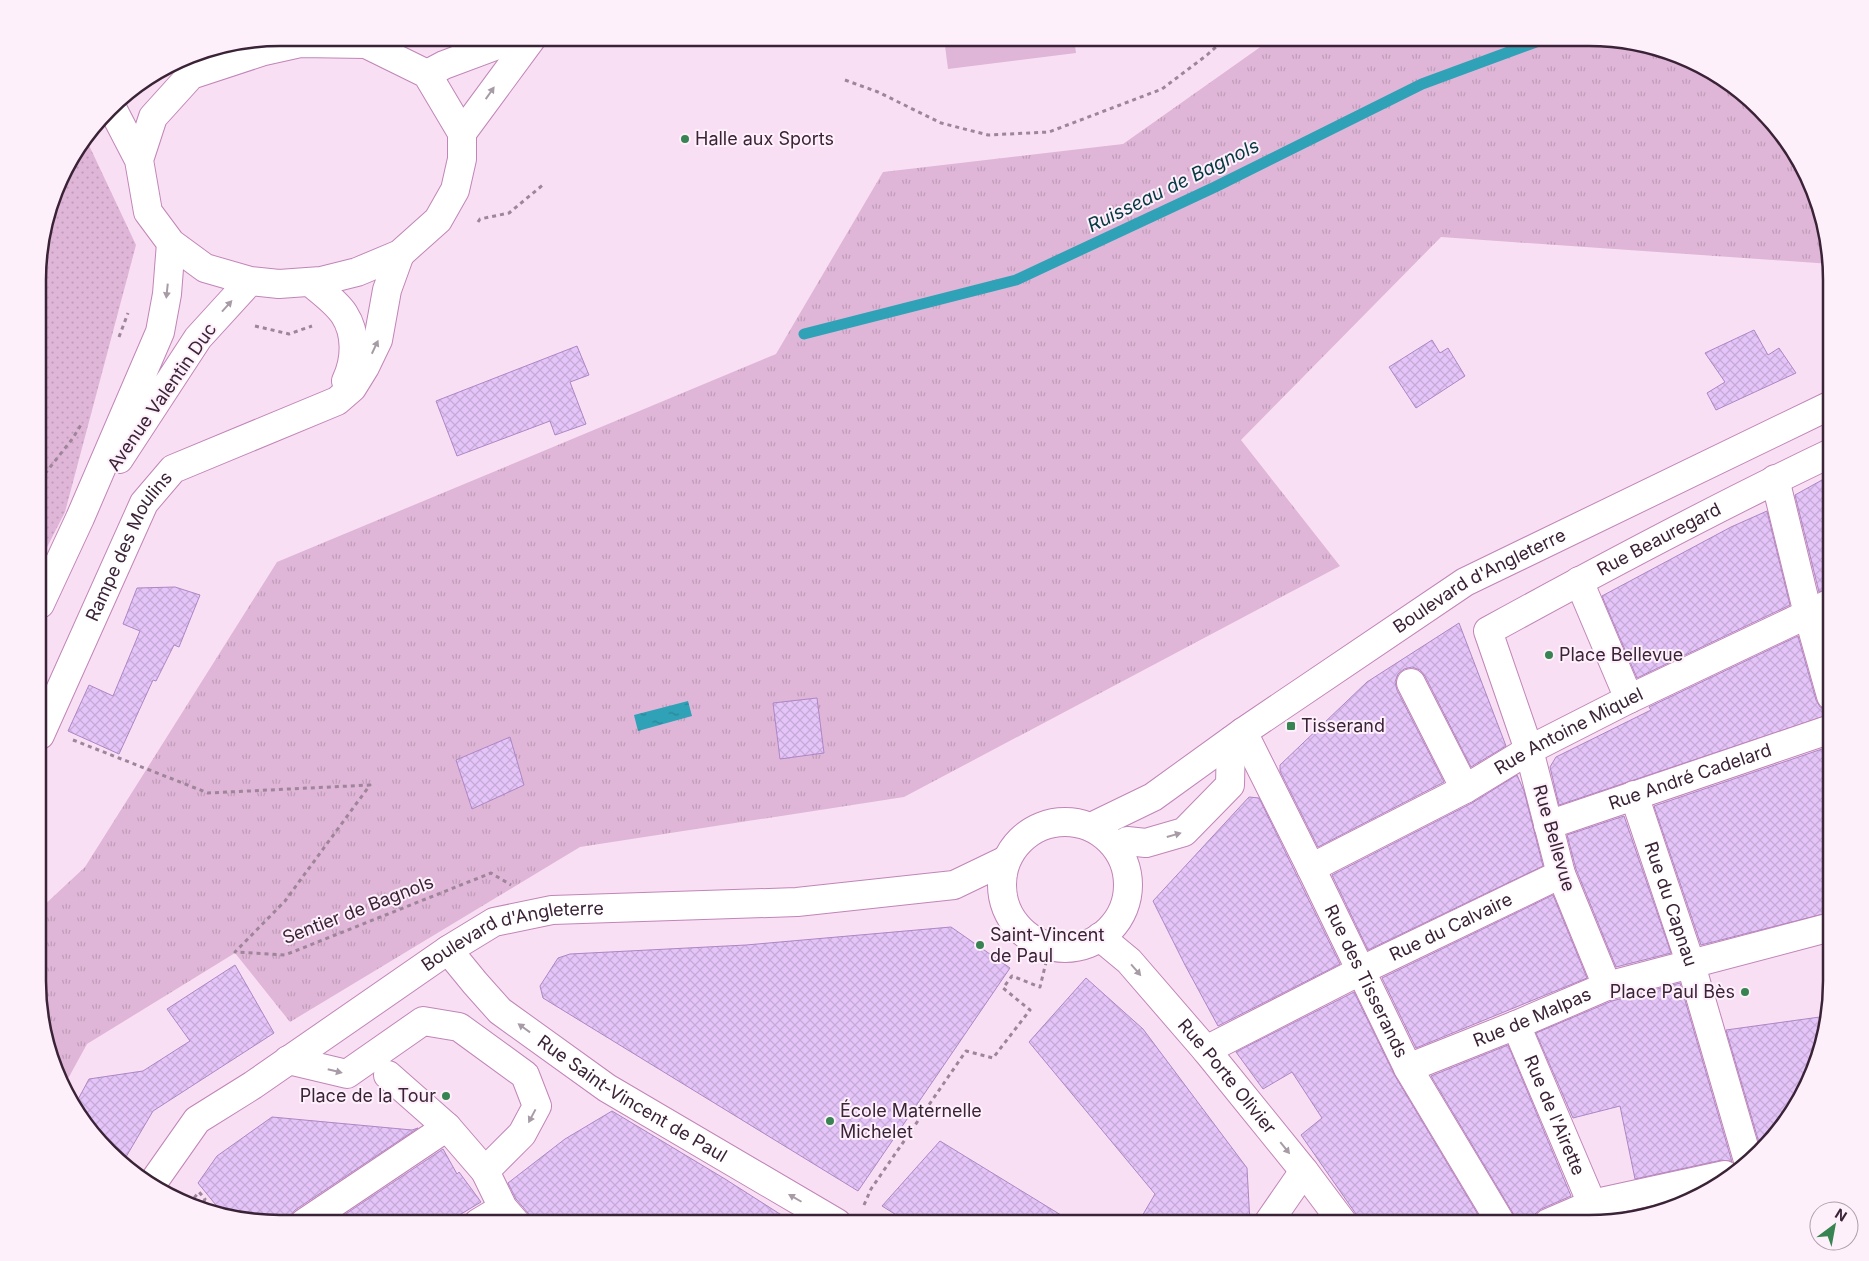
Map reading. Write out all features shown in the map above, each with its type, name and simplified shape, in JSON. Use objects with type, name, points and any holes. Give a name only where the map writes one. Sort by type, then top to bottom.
[{"type":"street","points":[[140,160],[152,117],[191,75],[264,50],[285,46]]},
{"type":"street","points":[[116,114],[140,160],[148,212],[171,243],[205,268],[250,281],[280,284],[321,282],[357,272],[400,254],[438,220],[455,190],[462,159],[462,133],[426,74],[370,46]]},
{"type":"street","points":[[426,74],[444,65],[495,46]]},
{"type":"street","points":[[462,133],[526,46]]},
{"type":"street","points":[[128,103],[152,117]]},
{"type":"street","name":"Avenue Valentin Duc","points":[[46,591],[80,518],[160,332],[168,294],[171,243]]},
{"type":"street","name":"Rampe des Moulins","points":[[46,721],[144,503],[173,469],[337,401],[352,388],[378,340],[387,290],[400,254]]},
{"type":"street","name":"Avenue Valentin Duc","points":[[80,518],[198,338],[250,281]]},
{"type":"street","points":[[310,282],[344,314],[354,339],[351,371],[337,401]]},
{"type":"street","name":"Boulevard d'Angleterre","points":[[1091,827],[1153,797],[1237,736],[1465,582],[1823,409]]},
{"type":"street","name":"Rue Beauregard","points":[[1488,631],[1579,581],[1775,479],[1823,457]]},
{"type":"street","points":[[1775,479],[1820,608],[1823,632]]},
{"type":"street","points":[[1579,581],[1629,699]]},
{"type":"street","name":"Rue Antoine Miquel","points":[[1311,868],[1465,789],[1529,750],[1629,699],[1820,608]]},
{"type":"street","name":"Rue Bellevue","points":[[1488,631],[1529,750],[1562,874],[1607,986]]},
{"type":"street","points":[[1412,683],[1465,789]]},
{"type":"street","name":"Rue André Cadelard","points":[[1548,825],[1823,732]]},
{"type":"street","points":[[1124,847],[1146,844],[1184,832],[1230,785],[1237,736]]},
{"type":"street","name":"Rue des Tisserands","points":[[1237,736],[1311,868],[1408,1068],[1496,1215]]},
{"type":"street","name":"Rue du Capnau","points":[[1634,795],[1691,965],[1746,1154]]},
{"type":"street","name":"Boulevard d'Angleterre","points":[[1124,847],[1091,827],[1071,822],[1052,822],[1032,830],[1017,843],[1006,860],[1002,878],[1003,897],[1009,914],[1019,929],[1033,940],[1050,946],[1067,948],[1084,945],[1100,938],[1114,925],[1124,908],[1128,890],[1124,847],[1153,797]]},
{"type":"street","name":"Boulevard d'Angleterre","points":[[156,1179],[197,1120],[253,1085],[448,950],[494,922],[552,910],[797,902],[954,885],[1006,860]]},
{"type":"street","name":"Rue du Calvaire","points":[[1206,1050],[1360,971],[1562,874]]},
{"type":"street","name":"Boulevard d'Angleterre","points":[[954,885],[1003,897]]},
{"type":"street","name":"Rue de Malpas","points":[[1408,1068],[1607,986],[1823,929]]},
{"type":"street","name":"Rue Porte Olivier","points":[[1100,938],[1129,961],[1206,1050],[1304,1171],[1337,1215]]},
{"type":"street","name":"Rue Saint-Vincent de Paul","points":[[448,950],[500,1011],[607,1088],[823,1215]]},
{"type":"street","points":[[288,1060],[347,1074],[423,1021],[458,1027],[525,1074],[537,1106],[522,1134],[485,1171]]},
{"type":"street","name":"Rue de l'Airette","points":[[1516,1025],[1592,1204]]},
{"type":"street","points":[[388,1075],[447,1126],[485,1171],[509,1215]]},
{"type":"street","points":[[316,1215],[447,1126]]},
{"type":"street","points":[[1274,1215],[1304,1171]]},
{"type":"street","points":[[1568,1215],[1592,1204],[1715,1177]]},
{"type":"path","points":[[845,80],[878,92],[941,123],[988,135],[1049,132],[1162,89],[1217,46]]},
{"type":"path","points":[[480,219],[509,213],[544,184]]},
{"type":"path","points":[[116,345],[125,318]]},
{"type":"path","points":[[254,326],[289,334],[316,324]]},
{"type":"path","points":[[46,472],[82,422]]},
{"type":"path","name":"Sentier de Bagnols","points":[[46,734],[208,793],[370,785],[285,901],[236,952],[285,955],[491,873],[552,910]]},
{"type":"path","points":[[863,1206],[871,1189],[966,1051],[993,1058],[1030,1010],[1003,988],[1012,976],[1040,987],[1050,946]]},
{"type":"path","points":[[194,1198],[199,1192],[205,1199],[204,1202]]},
{"type":"green space","points":[[945,46],[1075,46],[1076,53],[948,69]]},
{"type":"green space","points":[[1262,46],[1589,46],[1620,48],[1650,54],[1692,70],[1719,86],[1743,104],[1765,126],[1791,163],[1805,191],[1815,219],[1822,263],[1441,237],[1241,440],[1340,566],[904,797],[580,847],[290,1022],[235,953],[87,1044],[68,1079],[54,1042],[48,1012],[46,903],[85,867],[277,562],[776,354],[883,172],[1123,144]]},
{"type":"green space","points":[[89,146],[136,245],[65,512],[46,549],[46,280],[48,249],[54,219],[64,191],[70,177]]},
{"type":"water","points":[[688,701],[692,716],[638,731],[634,715]]},
{"type":"building","points":[[1754,330],[1768,355],[1779,348],[1796,373],[1716,410],[1707,393],[1725,382],[1705,353]]},
{"type":"building","points":[[1432,340],[1440,353],[1448,348],[1465,376],[1416,408],[1389,367]]},
{"type":"building","points":[[577,346],[589,375],[570,382],[586,424],[555,435],[550,421],[457,456],[436,401]]},
{"type":"building","points":[[1823,479],[1823,591],[1819,592],[1795,495]]},
{"type":"building","points":[[1767,511],[1790,605],[1637,678],[1602,596],[1731,527]]},
{"type":"building","points":[[175,587],[200,595],[179,647],[174,645],[156,681],[153,680],[119,754],[68,731],[89,685],[113,696],[140,631],[123,624],[137,588]]},
{"type":"building","points":[[1459,623],[1506,746],[1471,767],[1425,676],[1420,670],[1412,667],[1404,669],[1398,674],[1395,682],[1397,690],[1444,782],[1318,847],[1280,771],[1280,765],[1367,682]]},
{"type":"building","points":[[1798,636],[1816,700],[1820,707],[1823,708],[1823,717],[1559,805],[1550,767],[1556,757],[1651,710],[1649,707]]},
{"type":"building","points":[[817,698],[824,753],[780,759],[773,703]]},
{"type":"building","points":[[510,737],[524,785],[472,809],[456,760]]},
{"type":"building","points":[[1823,749],[1823,914],[1701,945],[1654,806]]},
{"type":"building","points":[[1517,775],[1524,791],[1543,866],[1368,950],[1332,875],[1472,803]]},
{"type":"building","points":[[1249,797],[1259,798],[1340,964],[1218,1026],[1153,901]]},
{"type":"building","points":[[1624,816],[1671,953],[1616,967],[1576,869],[1567,835]]},
{"type":"building","points":[[1553,895],[1587,978],[1416,1048],[1382,978]]},
{"type":"building","points":[[951,927],[1010,968],[858,1191],[543,998],[540,986],[558,958],[570,954],[746,945]]},
{"type":"building","points":[[235,965],[274,1033],[153,1111],[126,1157],[104,1135],[78,1099],[89,1079],[143,1071],[190,1041],[167,1009]]},
{"type":"building","points":[[1086,978],[1143,1029],[1247,1168],[1250,1215],[1143,1215],[1155,1194],[1029,1042]]},
{"type":"building","points":[[1680,983],[1732,1162],[1722,1160],[1635,1179],[1620,1106],[1573,1118],[1536,1033],[1612,1001]]},
{"type":"building","points":[[1354,992],[1395,1076],[1478,1215],[1356,1215],[1301,1135],[1322,1118],[1292,1072],[1263,1089],[1236,1052]]},
{"type":"building","points":[[1820,1017],[1815,1042],[1799,1084],[1783,1111],[1759,1141],[1726,1030]]},
{"type":"building","points":[[1508,1045],[1571,1196],[1541,1209],[1535,1215],[1514,1215],[1431,1076]]},
{"type":"building","points":[[612,1111],[781,1215],[529,1215],[516,1199],[508,1183],[565,1139]]},
{"type":"building","points":[[272,1117],[412,1130],[418,1128],[295,1210],[291,1215],[249,1213],[217,1206],[198,1183],[217,1156]]},
{"type":"building","points":[[940,1141],[1061,1215],[896,1215],[882,1206]]},
{"type":"building","points":[[443,1149],[457,1174],[459,1172],[481,1202],[459,1215],[344,1215]]},
{"type":"waterway","name":"Ruisseau de Bagnols","points":[[804,334],[1016,280],[1215,187],[1422,84],[1525,46]]},
{"type":"place","name":"Halle aux Sports","points":[[685,139]]},
{"type":"place","name":"Place Bellevue","points":[[1549,655]]},
{"type":"place","name":"Tisserand","points":[[1291,726]]},
{"type":"place","name":"Saint-Vincent de Paul","points":[[980,945]]},
{"type":"place","name":"Place Paul Bès","points":[[1745,992]]},
{"type":"place","name":"Place de la Tour","points":[[446,1096]]},
{"type":"place","name":"École Maternelle Michelet","points":[[830,1121]]}]
